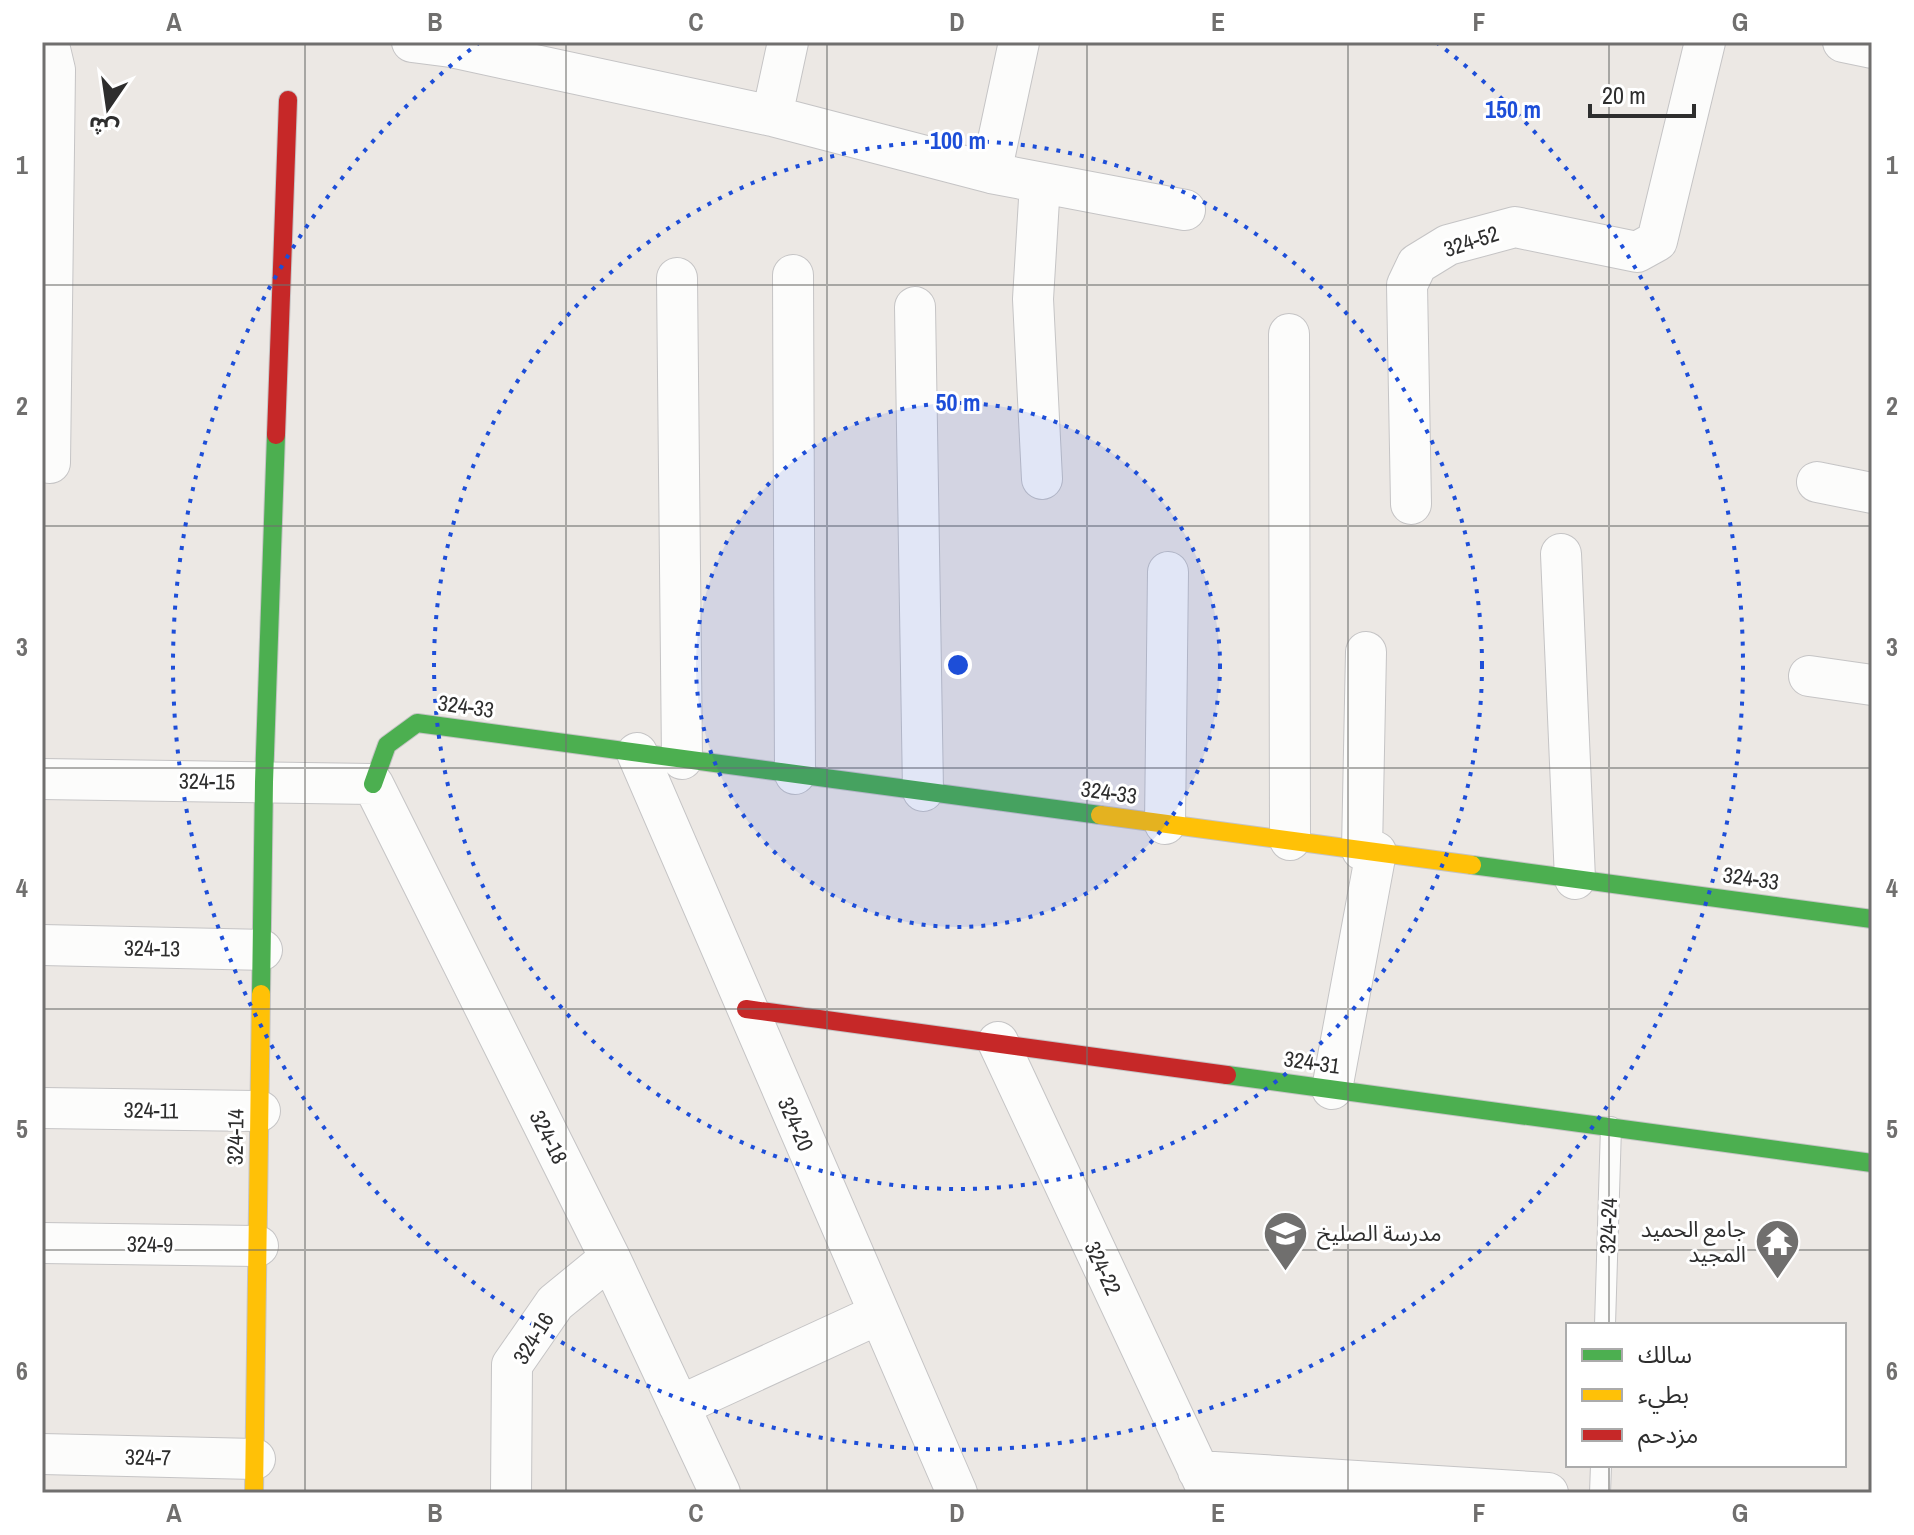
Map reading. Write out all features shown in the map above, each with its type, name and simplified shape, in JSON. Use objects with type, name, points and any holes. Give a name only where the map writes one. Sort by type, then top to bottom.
[{"type":"street","points":[[412,42],[451,47],[772,116],[991,173],[1185,210]]},
{"type":"street","points":[[772,116],[788,42]]},
{"type":"street","points":[[991,173],[1019,42]]},
{"type":"street","name":"324-52","points":[[1411,504],[1407,285],[1417,264],[1448,245],[1515,227],[1637,252],[1657,241],[1705,42]]},
{"type":"street","points":[[1843,42],[1872,48]]},
{"type":"street","points":[[42,47],[50,49],[55,70],[50,463]]},
{"type":"street","name":"324-14","points":[[255,1476],[264,782],[288,100]]},
{"type":"street","points":[[1040,183],[1033,299],[1042,479]]},
{"type":"street","points":[[793,275],[795,774]]},
{"type":"street","points":[[677,278],[682,759]]},
{"type":"street","points":[[915,307],[923,791]]},
{"type":"street","points":[[1289,334],[1290,840]]},
{"type":"street","points":[[1817,482],[1872,493]]},
{"type":"street","points":[[1561,554],[1575,879]]},
{"type":"street","points":[[1165,824],[1168,572]]},
{"type":"street","points":[[1332,1089],[1369,851],[1366,652]]},
{"type":"street","points":[[1809,676],[1872,685]]},
{"type":"street","name":"324-33","points":[[373,784],[387,745],[417,723],[1872,919]]},
{"type":"street","name":"324-20","points":[[637,753],[957,1493]]},
{"type":"street","name":"324-15","points":[[42,779],[373,784]]},
{"type":"street","name":"324-18","points":[[373,784],[610,1258],[720,1493]]},
{"type":"street","name":"324-13","points":[[42,945],[262,950]]},
{"type":"street","name":"324-31","points":[[746,1009],[1872,1163]]},
{"type":"street","name":"324-22","points":[[998,1042],[1204,1482]]},
{"type":"street","name":"324-11","points":[[42,1108],[260,1111]]},
{"type":"street","name":"324-9","points":[[42,1243],[258,1246]]},
{"type":"street","name":"324-16","points":[[511,1493],[512,1365],[555,1303],[610,1258]]},
{"type":"street","points":[[679,1406],[879,1314]]},
{"type":"street","name":"324-7","points":[[42,1454],[255,1476]]},
{"type":"street","points":[[1204,1482],[1548,1493]]},
{"type":"lane","name":"324-24","points":[[1605,1323],[1611,1127]]},
{"type":"lane","points":[[1600,1493],[1601,1467]]},
{"type":"traffic: fast","points":[[261,994],[264,782],[276,435]]},
{"type":"traffic: fast","points":[[373,784],[387,745],[417,723],[1100,815]]},
{"type":"traffic: fast","points":[[1472,865],[1872,919]]},
{"type":"traffic: fast","points":[[1227,1075],[1872,1163]]},
{"type":"traffic: slow","points":[[1100,815],[1472,865]]},
{"type":"traffic: slow","points":[[254,1493],[261,994]]},
{"type":"traffic: jam","points":[[276,435],[288,100]]},
{"type":"traffic: jam","points":[[746,1009],[1227,1075]]},
{"type":"place","name":"مدرسة الصليخ","points":[[1286,1272]]},
{"type":"place","name":"جامع الحميد المجيد","points":[[1777,1281]]}]
